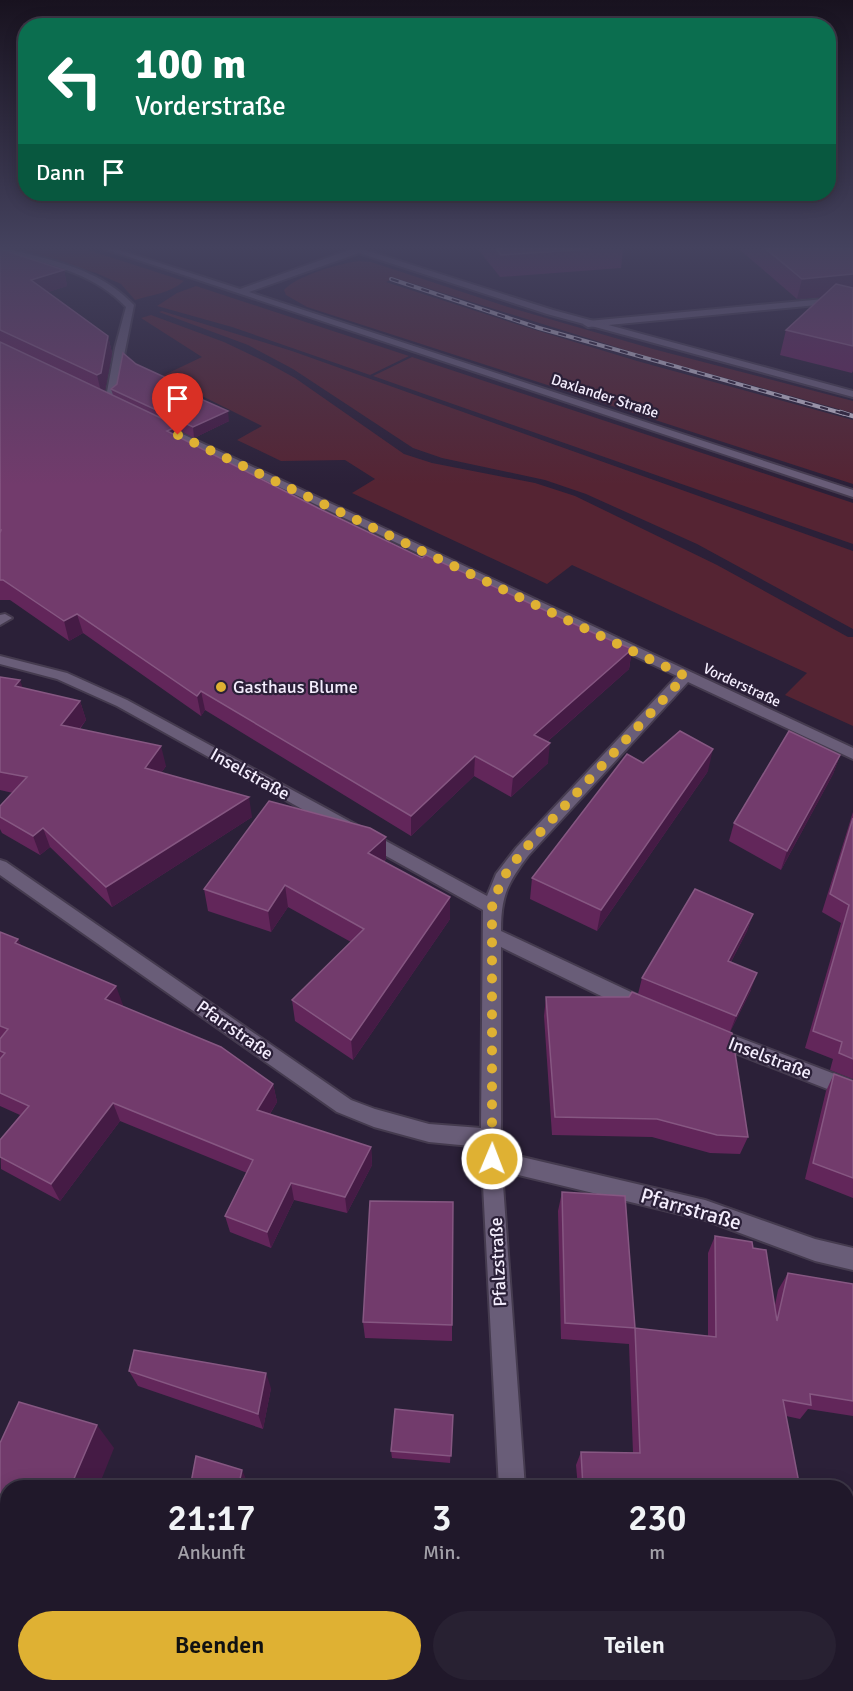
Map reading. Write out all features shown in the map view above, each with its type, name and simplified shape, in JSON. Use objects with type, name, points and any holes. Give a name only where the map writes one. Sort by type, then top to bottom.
[{"type":"street","points":[[117,406],[98,396],[112,394],[125,328]]},
{"type":"street","name":"Daxlander Straße","points":[[350,328],[853,494]]},
{"type":"street","points":[[603,328],[853,394]]},
{"type":"street","name":"Vorderstraße","points":[[148,421],[853,754]]},
{"type":"street","name":"Inselstraße","points":[[0,660],[62,676],[122,703],[492,907]]},
{"type":"street","name":"Pfalzstraße","points":[[512,1480],[492,1148],[492,907],[502,879],[522,852],[685,676]]},
{"type":"street","name":"Pfarrstraße","points":[[0,866],[344,1106],[374,1118],[492,1148],[705,1209],[815,1250],[853,1259]]},
{"type":"street","points":[[492,935],[656,1012]]},
{"type":"street","name":"Inselstraße","points":[[697,1030],[853,1090]]},
{"type":"shaded area","points":[[157,328],[186,328],[224,342],[266,362],[295,378],[404,454],[432,463],[535,483],[575,496],[717,565],[848,637],[853,637],[853,726],[785,695],[807,673],[572,565],[547,584],[352,493],[375,479],[345,460],[281,461],[237,440],[262,426],[162,376],[202,357]]},
{"type":"shaded area","points":[[202,328],[217,328],[292,351],[853,551],[853,629],[697,544],[586,494],[545,480],[442,458],[413,448],[293,369],[248,345]]},
{"type":"shaded area","points":[[235,328],[324,328],[409,356],[370,375]]},
{"type":"shaded area","points":[[372,328],[529,328],[637,361],[853,420],[853,484]]},
{"type":"shaded area","points":[[555,328],[580,328],[853,401],[853,413],[645,356]]},
{"type":"shaded area","points":[[412,357],[853,503],[853,544],[373,376]]},
{"type":"building","points":[[0,328],[97,328],[108,336],[101,373],[97,375],[0,330]]},
{"type":"building","points":[[788,328],[853,328],[853,346],[786,330]]},
{"type":"building","points":[[0,342],[178,426],[167,431],[318,508],[422,558],[426,555],[632,649],[534,735],[550,743],[513,777],[475,756],[411,816],[201,691],[197,696],[77,614],[64,621],[0,580]]},
{"type":"building","points":[[123,353],[136,364],[184,386],[178,389],[228,411],[193,427],[111,389],[117,384]]},
{"type":"building","points":[[0,677],[20,680],[15,686],[80,701],[61,725],[161,746],[145,768],[249,797],[106,887],[43,828],[33,836],[0,817],[0,806],[27,777],[0,772]]},
{"type":"building","points":[[680,731],[713,749],[601,910],[532,878],[627,754],[643,763]]},
{"type":"building","points":[[789,731],[840,755],[787,851],[734,823]]},
{"type":"building","points":[[269,801],[370,828],[386,837],[368,853],[450,897],[351,1040],[292,1000],[364,929],[285,885],[268,911],[204,889]]},
{"type":"building","points":[[853,818],[853,1059],[839,1053],[842,1042],[813,1031],[849,905],[830,894]]},
{"type":"building","points":[[695,889],[753,914],[728,961],[757,973],[736,1016],[642,978]]},
{"type":"building","points":[[0,932],[18,939],[15,943],[116,986],[105,999],[221,1047],[273,1084],[257,1110],[371,1147],[345,1197],[291,1183],[267,1232],[225,1216],[253,1160],[113,1103],[51,1184],[0,1157],[0,1140],[29,1106],[0,1093],[0,1059],[5,1053],[0,1051],[0,1039],[8,1029],[0,1026]]},
{"type":"building","points":[[632,992],[732,1033],[748,1137],[717,1135],[657,1119],[555,1117],[546,997],[629,997]]},
{"type":"building","points":[[834,1074],[853,1081],[853,1178],[813,1163]]},
{"type":"building","points":[[562,1192],[625,1196],[635,1328],[565,1323]]},
{"type":"building","points":[[370,1201],[453,1202],[452,1325],[363,1322]]},
{"type":"building","points":[[715,1236],[752,1242],[753,1248],[766,1250],[777,1321],[788,1273],[853,1284],[853,1401],[810,1394],[811,1405],[783,1400],[798,1480],[583,1480],[581,1452],[640,1453],[635,1328],[716,1337]]},
{"type":"building","points":[[134,1350],[266,1373],[258,1414],[129,1371]]},
{"type":"building","points":[[19,1402],[97,1425],[73,1480],[0,1480],[0,1443]]},
{"type":"building","points":[[395,1409],[453,1415],[451,1456],[391,1451]]},
{"type":"building","points":[[196,1456],[242,1470],[240,1480],[192,1480]]},
{"type":"railway","points":[[539,328],[845,414]]},
{"type":"railway","points":[[840,412],[853,416]]},
{"type":"place","name":"Gasthaus Blume","points":[[221,687]]},
{"type":"route","points":[[178,435],[281,486],[685,676],[522,852],[502,879],[492,907],[492,1159]]}]
